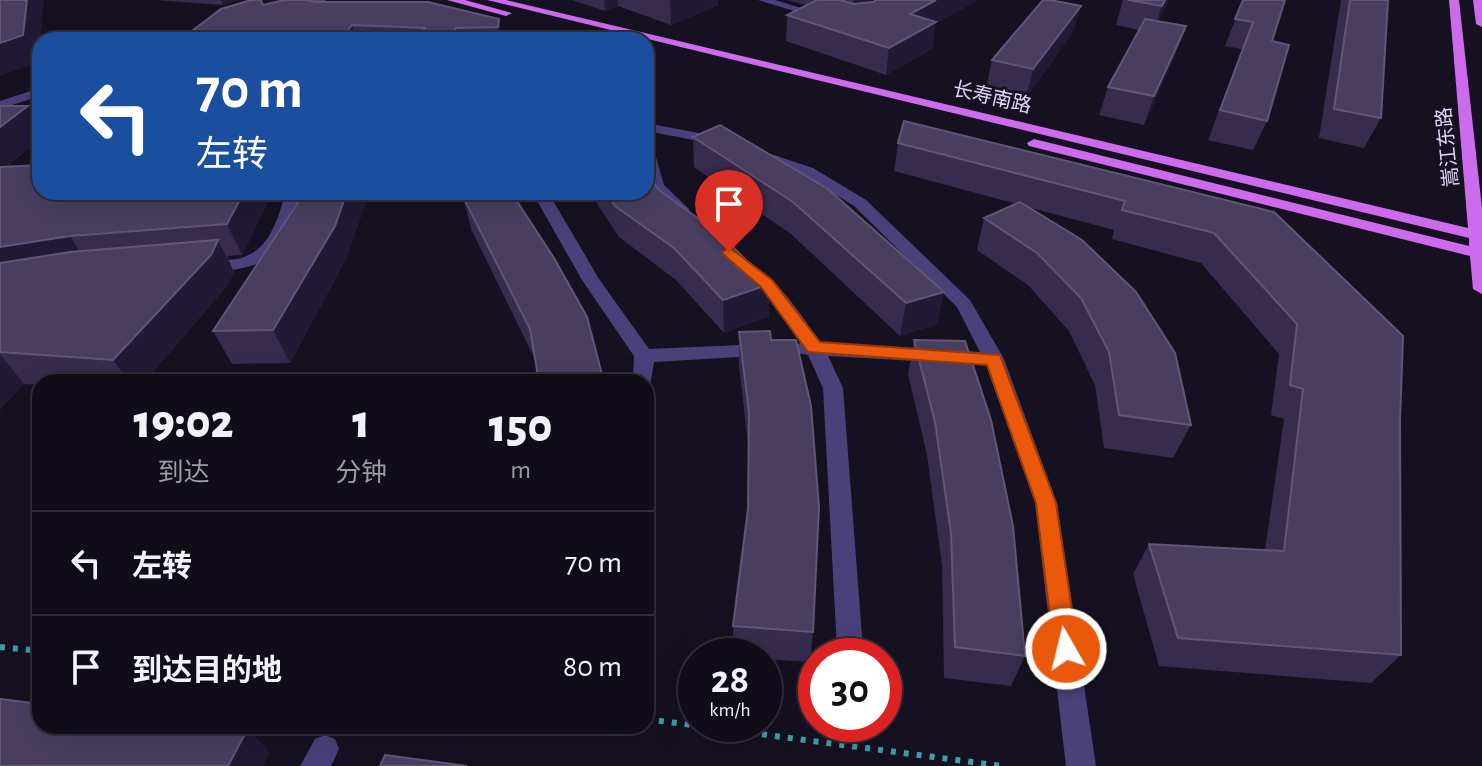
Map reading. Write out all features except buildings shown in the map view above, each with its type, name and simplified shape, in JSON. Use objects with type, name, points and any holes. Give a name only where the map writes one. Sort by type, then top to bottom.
[{"type":"main road","points":[[452,0],[582,32]]},
{"type":"main road","name":"长寿南路","points":[[492,0],[627,32]]},
{"type":"main road","name":"嵩江东路","points":[[1454,0],[1480,234],[1482,289]]},
{"type":"main road","points":[[1478,0],[1482,24]]},
{"type":"main road","name":"长寿南路","points":[[654,38],[1480,234]]},
{"type":"main road","name":"长寿南路","points":[[654,50],[1481,254]]},
{"type":"street","points":[[295,0],[276,12],[322,0]]},
{"type":"street","points":[[763,0],[838,20]]},
{"type":"street","points":[[0,105],[32,95]]},
{"type":"street","points":[[654,129],[728,143],[808,171],[860,203],[964,304],[994,359],[1046,503],[1081,766]]},
{"type":"street","points":[[654,176],[657,187],[703,230]]},
{"type":"street","points":[[187,268],[231,266],[266,255],[277,244],[291,200]]},
{"type":"street","points":[[545,200],[591,280],[644,356],[643,374]]},
{"type":"street","points":[[735,257],[766,283],[815,348],[833,388],[849,638]]},
{"type":"street","points":[[644,356],[815,348],[994,359]]},
{"type":"path","points":[[0,647],[32,650]]},
{"type":"path","points":[[654,720],[1002,766]]},
{"type":"route","points":[[729,252],[766,283],[815,348],[994,359],[1046,503],[1066,649]]}]
